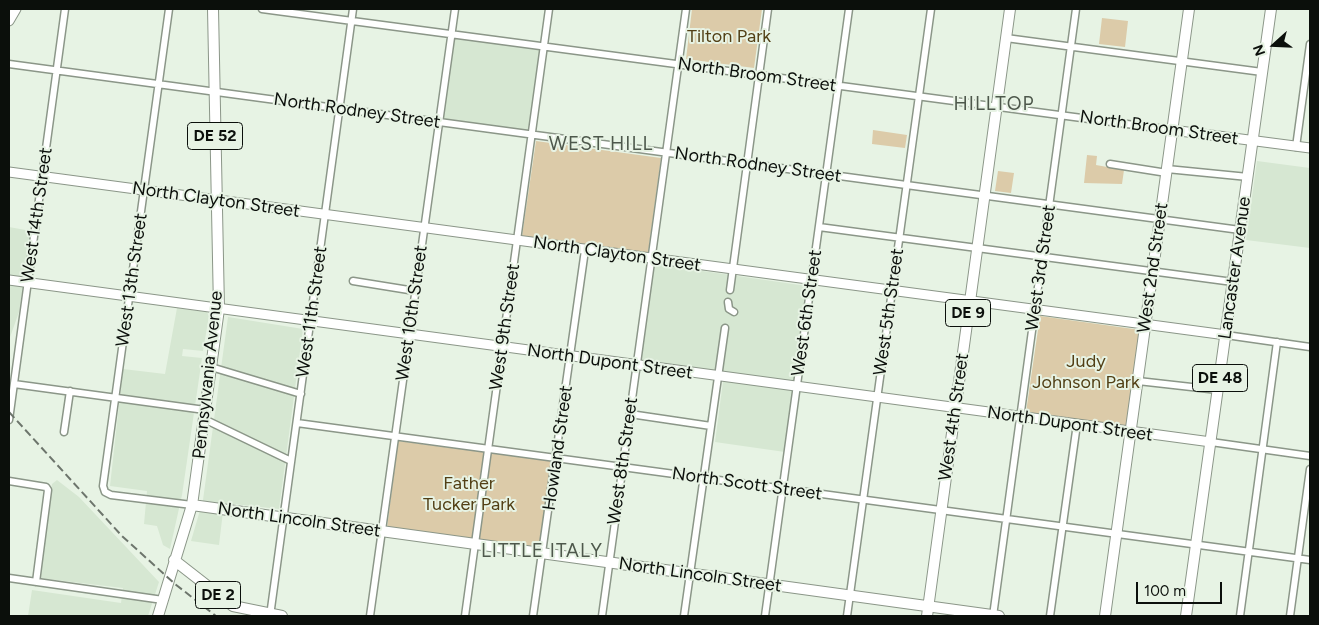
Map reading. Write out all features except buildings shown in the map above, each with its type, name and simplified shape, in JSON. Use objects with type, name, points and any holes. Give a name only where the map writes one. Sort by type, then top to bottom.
[{"type":"main road","name":"Pennsylvania Avenue","points":[[158,616],[192,505],[218,309],[213,9]]},
{"type":"main road","name":"West 4th Street","points":[[927,611],[1010,9]]},
{"type":"main road","name":"West 2nd Street","points":[[1105,616],[1189,9]]},
{"type":"main road","name":"Lancaster Avenue","points":[[1186,616],[1271,9]]},
{"type":"main road","name":"North Lincoln Street","points":[[192,505],[850,596],[927,611],[995,616]]},
{"type":"main road","name":"DE 2","points":[[174,560],[233,606],[270,616],[282,616]]},
{"type":"street","points":[[9,21],[16,9]]},
{"type":"street","name":"West 14th Street","points":[[9,420],[65,9]]},
{"type":"street","name":"West 13th Street","points":[[105,492],[103,486],[169,9]]},
{"type":"street","name":"North Broom Street","points":[[262,9],[1310,148]]},
{"type":"street","name":"West 11th Street","points":[[270,616],[354,9]]},
{"type":"street","name":"West 10th Street","points":[[370,616],[455,9]]},
{"type":"street","name":"West 9th Street","points":[[465,616],[549,9]]},
{"type":"street","name":"West 8th Street","points":[[602,616],[686,9]]},
{"type":"street","points":[[730,290],[768,9]]},
{"type":"street","name":"West 6th Street","points":[[765,616],[849,9]]},
{"type":"street","name":"West 5th Street","points":[[847,616],[931,9]]},
{"type":"street","name":"West 3rd Street","points":[[995,616],[1006,519],[1076,9]]},
{"type":"street","points":[[1006,38],[1262,72]]},
{"type":"street","points":[[1296,146],[1310,44]]},
{"type":"street","name":"North Rodney Street","points":[[9,64],[1240,230]]},
{"type":"street","points":[[1110,164],[1167,171],[1248,177]]},
{"type":"street","name":"North Clayton Street","points":[[9,172],[1226,335]]},
{"type":"street","points":[[818,227],[1233,282]]},
{"type":"street","name":"Howland Street","points":[[533,616],[557,458],[585,250]]},
{"type":"street","name":"North Dupont Street","points":[[9,280],[1211,442]]},
{"type":"street","points":[[353,281],[415,291]]},
{"type":"street","points":[[728,302],[729,309],[734,312]]},
{"type":"street","points":[[684,616],[725,328]]},
{"type":"street","points":[[1226,335],[1310,347]]},
{"type":"street","points":[[1240,616],[1264,450],[1277,342]]},
{"type":"street","points":[[211,367],[301,394]]},
{"type":"street","points":[[1138,381],[1218,390]]},
{"type":"street","points":[[14,384],[116,398],[204,414],[291,461]]},
{"type":"street","points":[[64,432],[70,391]]},
{"type":"street","points":[[630,414],[711,426]]},
{"type":"street","name":"North Scott Street","points":[[297,423],[1310,560]]},
{"type":"street","points":[[1050,616],[1077,424]]},
{"type":"street","points":[[1211,442],[1310,456]]},
{"type":"street","points":[[1290,616],[1310,469]]},
{"type":"street","points":[[9,481],[48,488],[36,582]]},
{"type":"street","name":"North Lincoln Street","points":[[105,492],[111,495],[192,505]]},
{"type":"street","points":[[9,578],[162,600]]},
{"type":"shaded area","points":[[451,34],[543,46],[531,134],[439,122]]},
{"type":"shaded area","points":[[1257,161],[1310,168],[1310,248],[1246,240]]},
{"type":"shaded area","points":[[9,227],[31,231],[19,312],[9,340]]},
{"type":"shaded area","points":[[654,264],[807,286],[785,452],[715,442],[724,374],[641,362]]},
{"type":"shaded area","points":[[177,308],[207,312],[209,316],[203,351],[183,349],[182,356],[202,358],[182,495],[170,549],[163,545],[157,526],[144,524],[147,491],[110,486],[123,369],[165,374]]},
{"type":"shaded area","points":[[228,317],[303,329],[279,509],[224,503],[219,545],[191,541],[203,500]]},
{"type":"shaded area","points":[[57,480],[79,497],[159,582],[148,616],[28,616],[32,590],[121,603],[123,588],[39,578],[52,484]]},
{"type":"green space","name":"Tilton Park","points":[[692,9],[762,9],[754,68],[686,59]]},
{"type":"green space","points":[[1102,18],[1128,21],[1125,47],[1099,44]]},
{"type":"green space","points":[[873,130],[907,135],[905,148],[872,144]]},
{"type":"green space","points":[[536,141],[661,158],[648,253],[522,236]]},
{"type":"green space","points":[[1087,155],[1097,156],[1096,165],[1124,170],[1122,184],[1084,183]]},
{"type":"green space","points":[[998,171],[1014,173],[1011,193],[995,191]]},
{"type":"green space","name":"Judy Johnson Park","points":[[1040,316],[1141,330],[1128,425],[1123,426],[1026,412]]},
{"type":"green space","name":"Father Tucker Park","points":[[398,441],[551,461],[539,548],[387,528]]},
{"type":"railway","points":[[9,412],[122,536],[175,584],[216,616]]},
{"type":"district","name":"HILLTOP","points":[[994,104]]},
{"type":"district","name":"WEST HILL","points":[[601,144]]},
{"type":"district","name":"LITTLE ITALY","points":[[542,551]]}]
